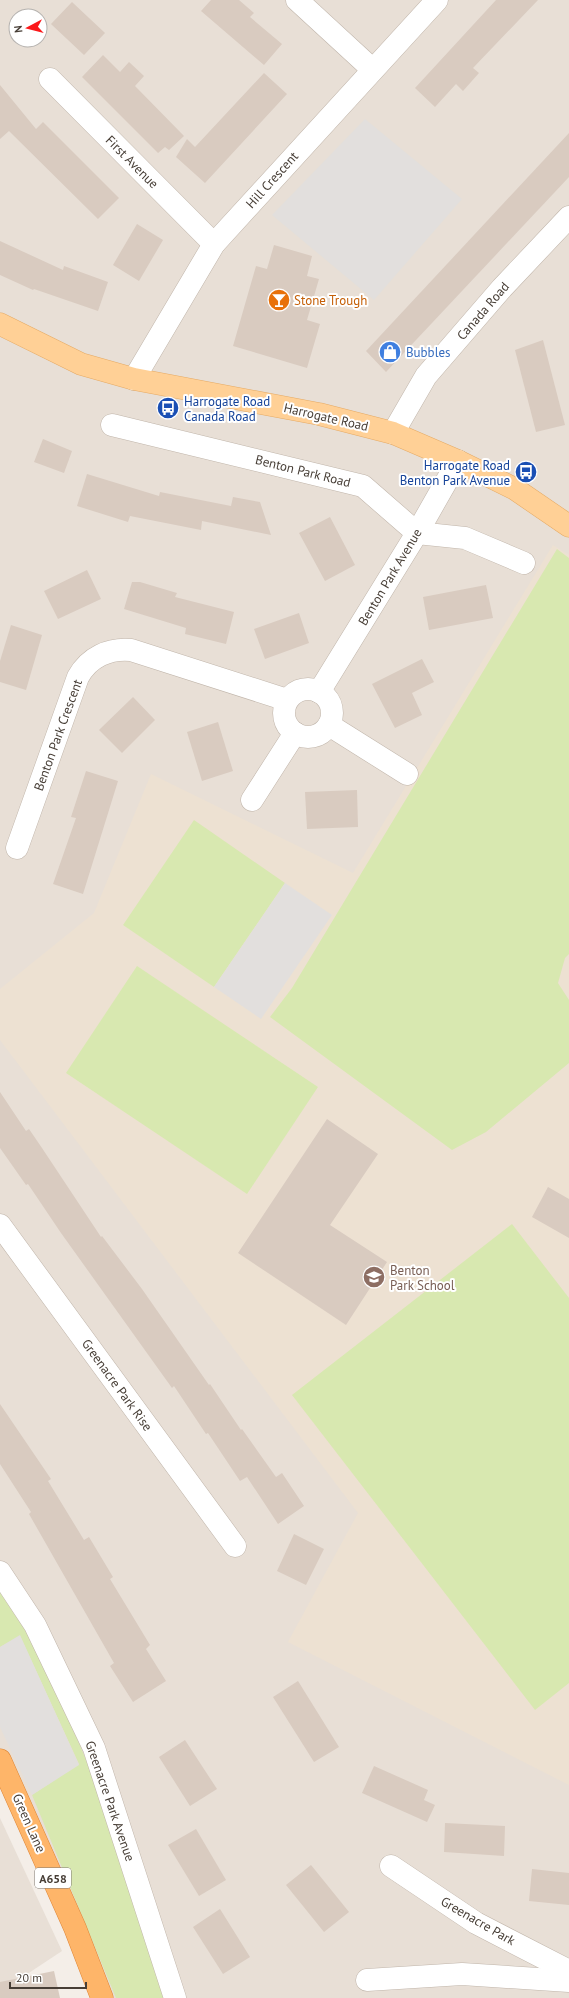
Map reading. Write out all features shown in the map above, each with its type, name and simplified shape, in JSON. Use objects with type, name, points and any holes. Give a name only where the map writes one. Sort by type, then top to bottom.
[{"type":"highway","name":"Green Lane","points":[[0,1760],[75,1928],[102,1998]]},
{"type":"main road","name":"Harrogate Road","points":[[0,324],[81,364],[134,379],[319,414],[393,433],[458,461],[515,489],[569,526]]},
{"type":"street","points":[[297,0],[372,69]]},
{"type":"street","name":"Hill Crescent","points":[[134,379],[214,244],[372,69],[437,0]]},
{"type":"street","name":"First Avenue","points":[[50,79],[214,244]]},
{"type":"street","name":"Canada Road","points":[[393,433],[426,376],[502,288],[569,217]]},
{"type":"street","name":"Benton Park Road","points":[[112,425],[363,486],[417,533]]},
{"type":"street","name":"Benton Park Avenue","points":[[319,692],[417,533],[458,461]]},
{"type":"street","points":[[417,533],[465,538],[524,563]]},
{"type":"street","name":"Benton Park Crescent","points":[[17,848],[78,677],[89,662],[100,656],[121,650],[131,650],[287,700]]},
{"type":"street","points":[[308,689],[319,692],[328,701],[331,708],[332,715],[328,725],[320,734],[312,737],[305,737],[295,733],[286,724],[284,716],[287,700],[300,690],[308,689]]},
{"type":"street","points":[[328,725],[407,774]]},
{"type":"street","points":[[252,800],[295,733]]},
{"type":"street","name":"Greenacre Park Rise","points":[[0,1225],[235,1546]]},
{"type":"street","name":"Greenacre Park Avenue","points":[[0,1572],[36,1625],[94,1748],[175,1998]]},
{"type":"street","name":"Greenacre Park","points":[[391,1866],[476,1923],[569,1971]]},
{"type":"street","points":[[367,1980],[462,1974],[569,1981]]},
{"type":"shaded area","points":[[0,0],[569,0],[569,1998],[102,1998],[0,1760]]},
{"type":"shaded area","points":[[365,119],[462,199],[374,300],[272,215]]},
{"type":"shaded area","name":"Benton Park School","points":[[553,545],[569,555],[569,1785],[288,1642],[358,1513],[0,1040],[0,989],[94,913],[151,774],[353,873]]},
{"type":"shaded area","points":[[285,883],[332,915],[261,1019],[214,987]]},
{"type":"shaded area","points":[[20,1635],[79,1765],[32,1795],[0,1727],[0,1647]]},
{"type":"shaded area","points":[[0,1818],[62,1951],[0,1992]]},
{"type":"green space","points":[[557,549],[569,558],[569,954],[565,958],[558,983],[569,1000],[569,1063],[486,1132],[452,1150],[270,1017],[292,988]]},
{"type":"green space","points":[[194,820],[285,883],[214,987],[123,925]]},
{"type":"green space","points":[[137,966],[318,1087],[247,1194],[66,1073]]},
{"type":"green space","points":[[512,1224],[569,1298],[569,1683],[535,1710],[292,1395]]},
{"type":"green space","points":[[0,1592],[27,1633],[72,1727],[101,1794],[167,1998],[116,1998],[32,1795],[79,1764],[20,1636],[0,1647]]},
{"type":"building","points":[[211,0],[239,0],[254,13],[250,17],[282,44],[264,65],[201,11]]},
{"type":"building","points":[[496,0],[538,0],[473,68],[479,73],[463,91],[456,84],[435,107],[415,88]]},
{"type":"building","points":[[72,2],[105,33],[84,55],[51,24]]},
{"type":"building","points":[[103,55],[120,72],[129,62],[144,76],[135,86],[184,136],[169,150],[165,147],[158,153],[82,77]]},
{"type":"building","points":[[264,73],[287,94],[205,183],[176,157],[187,139],[195,147]]},
{"type":"building","points":[[0,85],[36,129],[43,122],[119,198],[98,219],[9,131],[0,139]]},
{"type":"building","points":[[569,133],[569,177],[386,372],[366,351]]},
{"type":"building","points":[[137,224],[163,240],[139,281],[113,265]]},
{"type":"building","points":[[0,241],[63,270],[64,266],[108,282],[98,311],[34,289],[33,290],[0,275]]},
{"type":"building","name":"Stone Trough","points":[[274,245],[312,256],[307,276],[319,279],[307,320],[320,324],[307,368],[233,346],[256,266],[267,269]]},
{"type":"building","points":[[543,340],[565,425],[536,432],[515,350]]},
{"type":"building","points":[[43,439],[72,451],[64,473],[34,462]]},
{"type":"building","points":[[87,474],[159,496],[160,492],[231,506],[233,497],[260,502],[271,535],[202,521],[201,530],[130,516],[128,522],[77,506]]},
{"type":"building","points":[[330,517],[355,565],[325,581],[299,533]]},
{"type":"building","points":[[87,570],[101,599],[58,619],[44,591]]},
{"type":"building","points":[[132,582],[140,582],[177,593],[175,597],[234,612],[226,644],[185,634],[186,628],[124,609]]},
{"type":"building","points":[[486,585],[493,618],[429,630],[423,597]]},
{"type":"building","points":[[299,613],[309,643],[265,659],[254,629]]},
{"type":"building","points":[[11,625],[42,635],[26,690],[0,682],[0,661]]},
{"type":"building","points":[[422,659],[434,682],[412,693],[422,715],[395,728],[372,684]]},
{"type":"building","points":[[133,697],[155,720],[122,753],[99,730]]},
{"type":"building","points":[[218,722],[233,771],[202,781],[187,732]]},
{"type":"building","points":[[86,771],[118,781],[83,894],[53,884],[76,818],[71,817]]},
{"type":"building","points":[[357,790],[358,827],[307,829],[305,792]]},
{"type":"building","points":[[0,1092],[26,1131],[29,1129],[101,1237],[102,1236],[142,1289],[241,1430],[242,1429],[276,1477],[282,1473],[304,1506],[278,1524],[247,1477],[240,1481],[208,1433],[206,1434],[174,1386],[172,1388],[61,1233],[28,1184],[26,1185],[0,1148]]},
{"type":"building","points":[[327,1119],[378,1154],[330,1225],[387,1262],[346,1325],[238,1253]]},
{"type":"building","points":[[548,1187],[569,1199],[569,1238],[532,1217]]},
{"type":"building","points":[[0,1404],[51,1479],[48,1481],[84,1540],[89,1537],[113,1577],[110,1579],[150,1645],[146,1649],[166,1681],[133,1702],[110,1666],[114,1663],[29,1514],[31,1512],[0,1464]]},
{"type":"building","points":[[294,1534],[324,1549],[306,1585],[277,1571]]},
{"type":"building","points":[[298,1681],[339,1747],[314,1762],[273,1697]]},
{"type":"building","points":[[185,1740],[217,1789],[190,1806],[159,1757]]},
{"type":"building","points":[[374,1766],[428,1790],[424,1800],[435,1805],[427,1822],[362,1793]]},
{"type":"building","points":[[445,1823],[505,1826],[504,1856],[444,1852]]},
{"type":"building","points":[[196,1829],[226,1880],[199,1896],[168,1845]]},
{"type":"building","points":[[311,1865],[349,1912],[324,1932],[286,1885]]},
{"type":"building","points":[[532,1869],[569,1873],[569,1905],[529,1901]]},
{"type":"building","points":[[220,1909],[250,1957],[223,1974],[193,1927]]},
{"type":"building","points":[[54,1971],[60,1998],[0,1998],[0,1982]]},
{"type":"place","name":"Stone Trough","points":[[279,300]]},
{"type":"place","name":"Bubbles","points":[[390,352]]},
{"type":"place","name":"Harrogate Road Canada Road","points":[[168,408]]},
{"type":"place","name":"Harrogate Road Benton Park Avenue","points":[[526,472]]},
{"type":"place","name":"Benton Park School","points":[[374,1277]]}]
